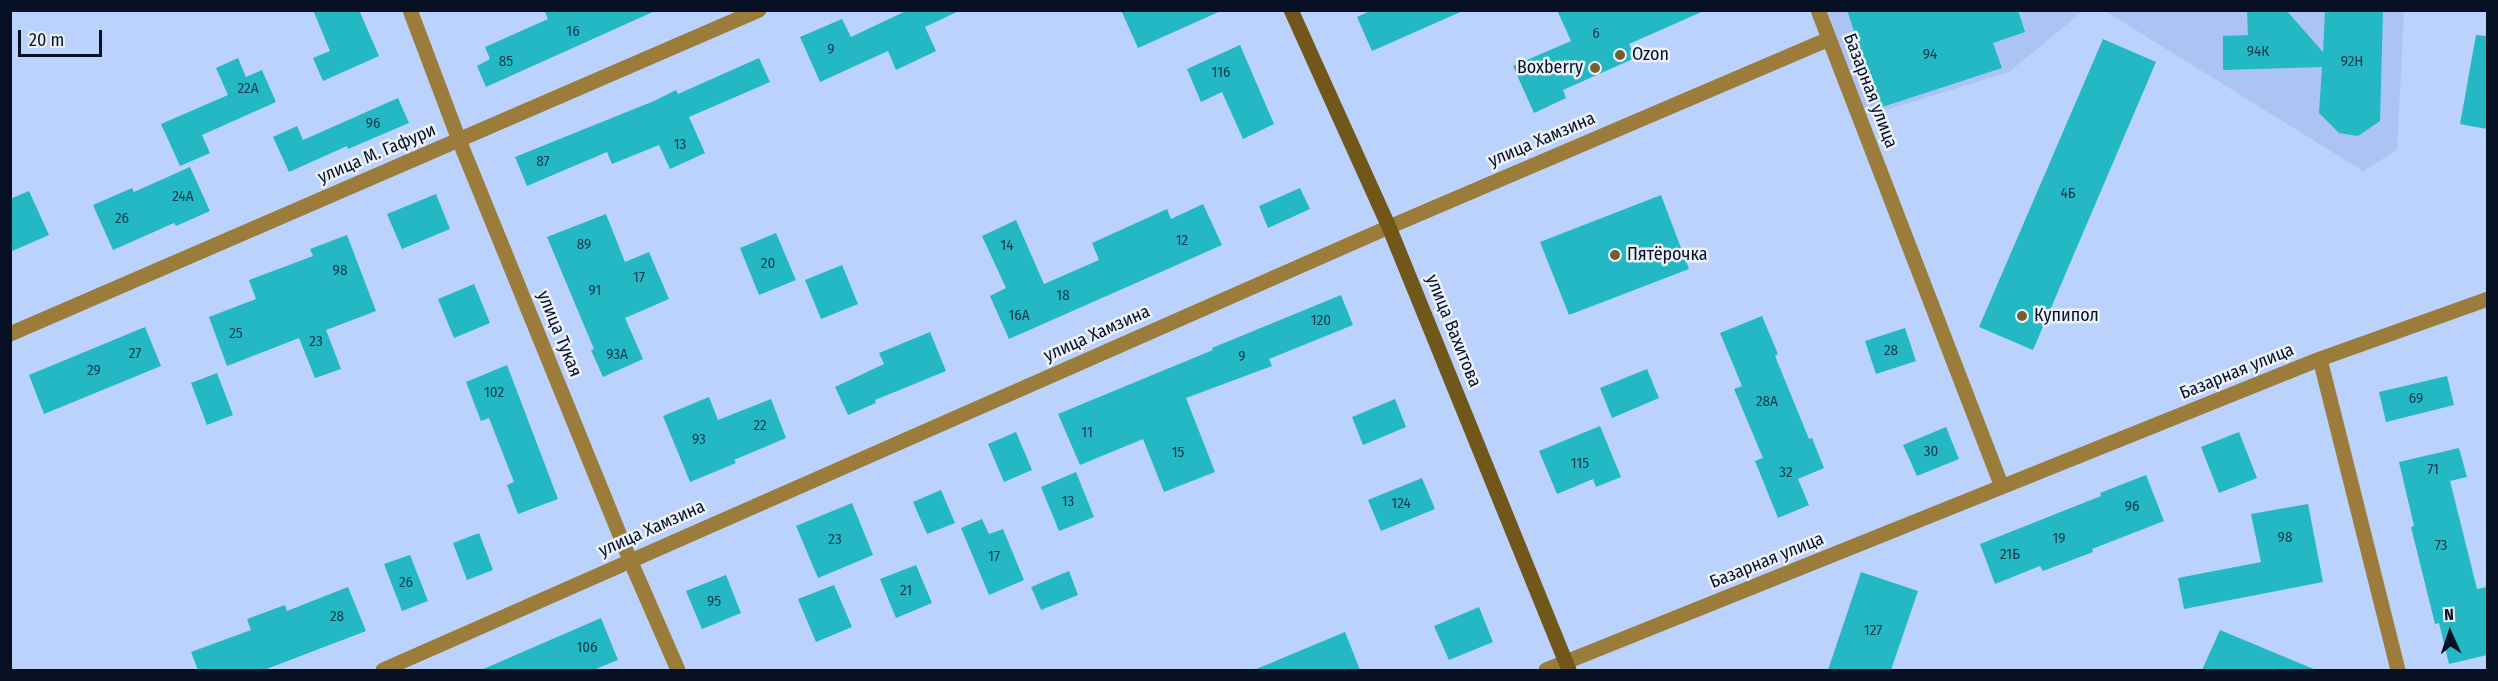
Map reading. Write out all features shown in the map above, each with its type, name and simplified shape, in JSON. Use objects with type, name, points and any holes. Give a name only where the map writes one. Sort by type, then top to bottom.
[{"type":"street","name":"улица Тукая","points":[[410,10],[459,140],[630,560],[678,670]]},
{"type":"street","name":"улица М. Гафури","points":[[10,334],[759,10]]},
{"type":"street","name":"улица Вахитова","points":[[1291,10],[1389,227],[1568,666]]},
{"type":"street","name":"Базарная улица","points":[[1818,10],[2002,487]]},
{"type":"street","name":"улица Хамзина","points":[[383,670],[1389,227],[1828,39]]},
{"type":"street","name":"Базарная улица","points":[[1546,670],[1568,666],[2002,487],[2320,360],[2487,299]]},
{"type":"street","points":[[2320,360],[2398,670]]},
{"type":"shaded area","points":[[1825,11],[2083,11],[2009,72],[1864,117]]},
{"type":"shaded area","points":[[2105,11],[2404,11],[2397,150],[2363,171]]},
{"type":"building","points":[[313,10],[359,10],[379,56],[323,81],[313,58],[330,51]]},
{"type":"building","points":[[544,10],[655,11],[486,87],[477,66],[490,59],[485,47],[548,19]]},
{"type":"building","points":[[908,10],[961,10],[925,27],[936,51],[896,70],[888,51],[820,82],[800,37],[842,19],[851,37]]},
{"type":"building","points":[[1121,10],[1223,10],[1138,48]]},
{"type":"building","points":[[1372,10],[1465,10],[1372,51],[1357,17]]},
{"type":"building","points":[[1557,10],[1706,10],[1629,44],[1635,58],[1563,90],[1566,98],[1534,113],[1513,66],[1571,41]]},
{"type":"building","points":[[1847,10],[2018,10],[2025,32],[1993,43],[2002,68],[1879,108]]},
{"type":"building","points":[[2247,10],[2286,10],[2323,52],[2325,10],[2383,10],[2380,121],[2358,136],[2339,133],[2319,113],[2322,67],[2223,70],[2223,36],[2248,35]]},
{"type":"building","points":[[2476,35],[2487,36],[2487,129],[2460,124]]},
{"type":"building","points":[[2103,39],[2156,62],[2033,350],[1979,327]]},
{"type":"building","points":[[1240,45],[1274,124],[1243,139],[1222,92],[1201,102],[1187,69]]},
{"type":"building","points":[[238,58],[246,77],[262,70],[276,102],[202,135],[210,153],[180,166],[161,124],[228,95],[216,68]]},
{"type":"building","points":[[759,58],[770,82],[689,117],[705,153],[670,169],[659,145],[612,164],[607,152],[527,186],[515,157],[676,90],[678,94]]},
{"type":"building","points":[[398,98],[409,123],[348,149],[347,146],[289,172],[273,137],[297,126],[303,140]]},
{"type":"building","points":[[190,167],[210,211],[176,226],[174,223],[113,250],[93,205],[132,188],[134,192]]},
{"type":"building","points":[[1300,188],[1310,209],[1268,228],[1259,206]]},
{"type":"building","points":[[29,191],[49,235],[10,252],[10,199]]},
{"type":"building","points":[[436,194],[450,229],[402,249],[387,214]]},
{"type":"building","name":"Пятёрочка","points":[[1661,195],[1689,269],[1569,315],[1540,242]]},
{"type":"building","points":[[1203,204],[1222,245],[1009,339],[990,296],[1006,288],[982,236],[1016,220],[1044,284],[1099,260],[1092,243],[1167,209],[1171,219]]},
{"type":"building","points":[[606,214],[625,262],[649,252],[669,299],[625,318],[643,359],[603,377],[591,350],[594,349],[547,237]]},
{"type":"building","points":[[776,233],[796,280],[759,295],[740,248]]},
{"type":"building","points":[[347,235],[376,311],[326,330],[341,369],[315,378],[299,338],[227,366],[209,317],[256,299],[249,280],[313,256],[310,249]]},
{"type":"building","points":[[842,265],[858,304],[821,319],[805,280]]},
{"type":"building","points":[[474,284],[490,323],[454,338],[438,299]]},
{"type":"building","points":[[1341,295],[1353,325],[1269,359],[1272,366],[1186,398],[1215,472],[1164,492],[1143,439],[1080,465],[1058,414]]},
{"type":"building","points":[[1762,316],[1778,354],[1775,356],[1809,439],[1812,438],[1824,468],[1798,479],[1809,505],[1778,518],[1755,461],[1763,458],[1734,389],[1742,386],[1720,333]]},
{"type":"building","points":[[145,327],[161,366],[44,414],[29,375]]},
{"type":"building","points":[[1905,328],[1916,361],[1876,374],[1865,341]]},
{"type":"building","points":[[930,332],[946,371],[875,400],[876,403],[848,415],[835,387],[884,364],[879,353]]},
{"type":"building","points":[[507,365],[558,499],[518,514],[507,485],[514,482],[489,418],[481,421],[466,382]]},
{"type":"building","points":[[1647,369],[1659,398],[1612,418],[1600,388]]},
{"type":"building","points":[[217,373],[233,415],[207,425],[191,383]]},
{"type":"building","points":[[2447,376],[2454,405],[2386,422],[2379,392]]},
{"type":"building","points":[[709,397],[718,420],[771,399],[786,438],[734,460],[736,463],[690,482],[663,416]]},
{"type":"building","points":[[1395,399],[1406,427],[1363,445],[1352,417]]},
{"type":"building","points":[[1600,426],[1621,477],[1596,487],[1593,479],[1557,494],[1539,451]]},
{"type":"building","points":[[1946,427],[1959,459],[1917,476],[1903,445]]},
{"type":"building","points":[[1016,432],[1032,470],[1004,482],[988,444]]},
{"type":"building","points":[[2239,432],[2257,478],[2219,493],[2201,447]]},
{"type":"building","points":[[2459,448],[2467,477],[2450,481],[2477,589],[2487,587],[2487,655],[2449,664],[2439,623],[2435,624],[2411,527],[2414,526],[2399,462]]},
{"type":"building","points":[[1076,472],[1094,517],[1059,531],[1041,487]]},
{"type":"building","points":[[2146,475],[2164,521],[2043,571],[2040,566],[1995,584],[1980,544],[2101,496],[2100,493]]},
{"type":"building","points":[[1422,478],[1435,509],[1381,531],[1368,500]]},
{"type":"building","points":[[941,490],[955,523],[927,534],[913,502]]},
{"type":"building","points":[[852,503],[873,555],[818,578],[796,526]]},
{"type":"building","points":[[2308,504],[2323,582],[2184,609],[2178,578],[2261,562],[2251,514]]},
{"type":"building","points":[[982,519],[989,534],[1003,529],[1024,580],[989,595],[961,528]]},
{"type":"building","points":[[479,533],[493,570],[467,580],[453,543]]},
{"type":"building","points":[[410,555],[428,601],[402,611],[384,564]]},
{"type":"building","points":[[916,565],[932,603],[896,618],[880,579]]},
{"type":"building","points":[[1069,571],[1078,595],[1041,610],[1031,587]]},
{"type":"building","points":[[1861,572],[1918,591],[1891,670],[1828,670]]},
{"type":"building","points":[[726,575],[741,613],[702,629],[686,591]]},
{"type":"building","points":[[834,585],[852,627],[816,642],[798,599]]},
{"type":"building","points":[[348,587],[366,631],[264,670],[198,670],[191,652],[251,630],[247,619],[285,605],[287,611]]},
{"type":"building","points":[[1479,607],[1493,642],[1449,660],[1434,626]]},
{"type":"building","points":[[601,618],[618,660],[593,670],[481,670]]},
{"type":"building","points":[[2220,630],[2316,670],[2202,670]]},
{"type":"building","points":[[1345,632],[1360,670],[1254,670]]},
{"type":"place","name":"Ozon","points":[[1620,55]]},
{"type":"place","name":"Boxberry","points":[[1595,68]]},
{"type":"place","name":"Пятёрочка","points":[[1615,255]]},
{"type":"place","name":"Купипол","points":[[2022,316]]}]
